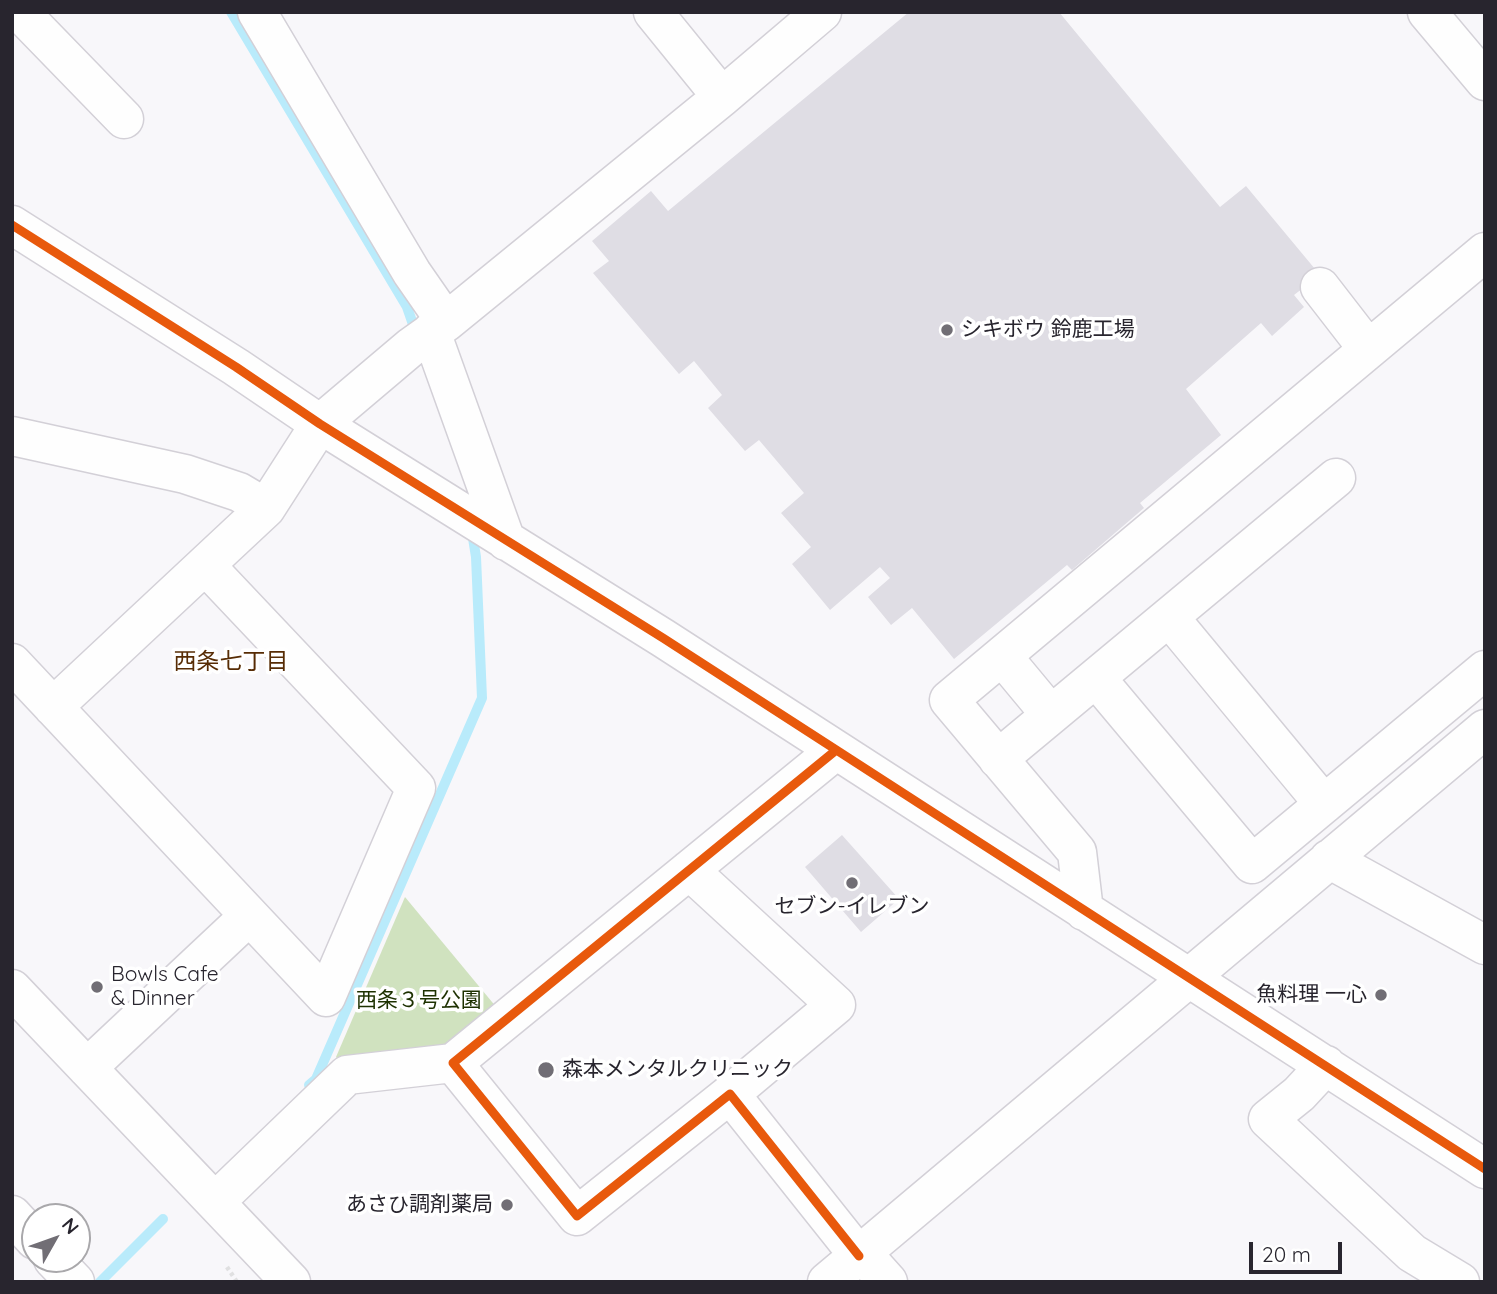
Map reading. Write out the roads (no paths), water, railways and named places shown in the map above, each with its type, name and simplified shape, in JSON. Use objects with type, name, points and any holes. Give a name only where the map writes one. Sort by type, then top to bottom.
[{"type":"street","points":[[257,12],[406,262],[429,334],[506,541]]},
{"type":"street","points":[[653,12],[722,97]]},
{"type":"street","points":[[53,706],[266,508],[320,424],[722,97],[822,12]]},
{"type":"street","points":[[1427,12],[1485,81]]},
{"type":"street","points":[[16,13],[124,119]]},
{"type":"street","points":[[12,225],[236,367],[320,424],[663,638],[1485,1169]]},
{"type":"street","points":[[1084,911],[1077,852],[949,700],[1485,252]]},
{"type":"street","points":[[1320,287],[1368,349]]},
{"type":"street","points":[[12,436],[185,474],[239,492],[266,508]]},
{"type":"street","points":[[999,759],[1336,478]]},
{"type":"street","points":[[12,663],[326,997],[416,788],[206,566]]},
{"type":"street","points":[[1169,617],[1324,804]]},
{"type":"street","points":[[1002,656],[1052,715]]},
{"type":"street","points":[[1096,678],[1252,864],[1485,670]]},
{"type":"street","points":[[827,1282],[1485,729]]},
{"type":"street","points":[[215,1202],[347,1075],[453,1063],[835,751]]},
{"type":"street","points":[[1329,859],[1485,945]]},
{"type":"street","points":[[453,1063],[576,1216],[730,1094],[836,1005],[689,870]]},
{"type":"street","points":[[87,1068],[249,916]]},
{"type":"street","points":[[12,989],[291,1282]]},
{"type":"street","points":[[1326,1065],[1299,1094],[1268,1119],[1412,1253],[1460,1282]]},
{"type":"street","points":[[730,1094],[860,1255],[888,1282]]},
{"type":"waterway","points":[[231,12],[407,307],[416,333]]},
{"type":"waterway","points":[[309,1085],[316,1079],[482,698],[476,557],[472,532]]},
{"type":"waterway","points":[[100,1282],[163,1219]]},
{"type":"place","name":"シキボウ 鈴鹿工場","points":[[947,330]]},
{"type":"place","name":"セブン-イレブン","points":[[852,883]]},
{"type":"place","name":"Bowls Cafe & Dinner","points":[[97,987]]},
{"type":"place","name":"魚料理 一心","points":[[1381,995]]},
{"type":"place","name":"森本メンタルクリニック","points":[[546,1070]]},
{"type":"place","name":"あさひ調剤薬局","points":[[507,1205]]},
{"type":"district","name":"西条七丁目","points":[[231,662]]},
{"type":"park label","name":"西条３号公園","points":[[419,1001]]}]
